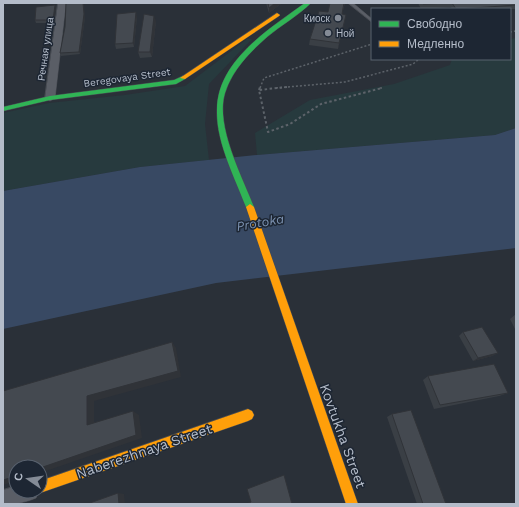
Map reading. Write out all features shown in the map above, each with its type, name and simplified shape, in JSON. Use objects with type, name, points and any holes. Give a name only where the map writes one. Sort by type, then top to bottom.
[{"type":"main road","name":"Beregovaya Street","points":[[3,109],[50,98],[176,82],[287,9],[307,4]]},
{"type":"main road","name":"Kovtukha Street","points":[[307,4],[248,52],[230,75],[223,88],[220,108],[226,139],[307,378],[352,504]]},
{"type":"main road","name":"Naberezhnaya Street","points":[[48,484],[248,415]]},
{"type":"street","name":"Речная улица","points":[[50,98],[62,3]]},
{"type":"lane","points":[[350,3],[371,20]]},
{"type":"path","points":[[371,44],[264,78],[259,90],[268,132],[290,124],[321,104],[382,88]]},
{"type":"path","points":[[259,90],[345,82],[413,64],[418,60]]},
{"type":"green space","points":[[516,38],[516,128],[495,135],[257,155],[255,133],[310,100],[394,84],[450,65],[452,60],[511,60],[511,39]]},
{"type":"green space","points":[[247,39],[252,39],[209,84],[205,124],[209,160],[140,167],[3,191],[3,113],[49,103],[125,95],[185,86]]},
{"type":"water","name":"Protoka","points":[[516,128],[516,248],[216,283],[3,329],[3,191],[140,167],[257,155],[495,135]]},
{"type":"building","points":[[66,3],[83,3],[84,14],[79,52],[60,53],[65,27]]},
{"type":"building","points":[[268,3],[275,3],[269,8]]},
{"type":"building","name":"Ной","points":[[330,3],[344,3],[342,14],[346,15],[339,43],[310,39],[319,11],[328,12]]},
{"type":"building","points":[[422,3],[451,3],[423,4]]},
{"type":"building","points":[[452,3],[516,3],[516,5],[455,8]]},
{"type":"building","points":[[55,5],[53,20],[35,20],[36,7]]},
{"type":"building","points":[[136,12],[133,43],[115,44],[117,14]]},
{"type":"building","points":[[144,14],[154,16],[150,52],[138,52]]},
{"type":"building","points":[[482,327],[498,353],[478,358],[463,332]]},
{"type":"building","points":[[172,342],[178,371],[87,396],[87,425],[133,411],[136,435],[48,465],[48,459],[8,459],[8,478],[3,480],[3,391]]},
{"type":"building","points":[[494,364],[508,393],[440,405],[428,376]]},
{"type":"building","points":[[411,410],[446,504],[423,504],[392,414]]},
{"type":"building","points":[[284,475],[292,504],[246,504],[251,502],[247,489]]},
{"type":"building","points":[[118,493],[119,504],[87,504]]},
{"type":"traffic: fast","points":[[250,207],[227,148],[221,123],[220,111],[222,94],[228,78],[238,63],[251,49],[265,36],[308,3]]},
{"type":"traffic: fast","points":[[3,109],[50,98],[176,82],[183,78]]},
{"type":"traffic: slow","points":[[183,78],[277,15]]},
{"type":"traffic: slow","points":[[250,207],[352,504]]},
{"type":"traffic: slow","points":[[48,484],[248,415]]},
{"type":"place","name":"Киоск","points":[[338,18]]},
{"type":"place","name":"Ной","points":[[328,33]]}]
